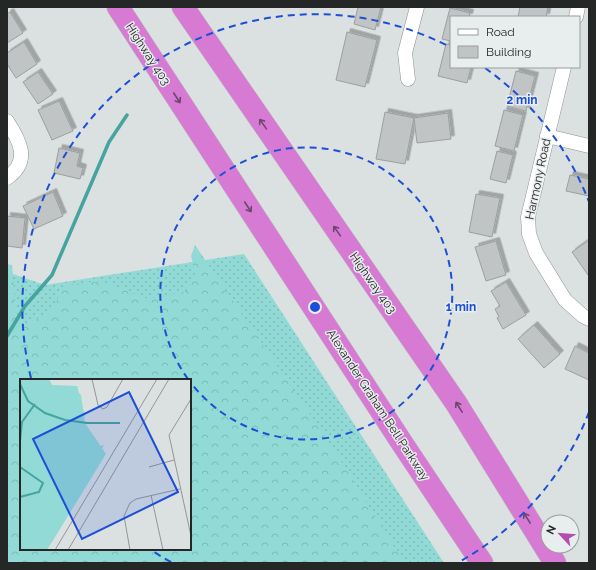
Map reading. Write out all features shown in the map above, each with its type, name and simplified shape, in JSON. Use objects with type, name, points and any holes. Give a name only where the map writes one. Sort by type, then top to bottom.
[{"type":"highway","name":"Highway 403","points":[[118,7],[322,321]]},
{"type":"highway","name":"Highway 403","points":[[184,7],[456,403],[555,563]]},
{"type":"highway","name":"Alexander Graham Bell Parkway","points":[[322,321],[433,489]]},
{"type":"highway","points":[[433,489],[474,563]]},
{"type":"highway","points":[[433,489],[482,563]]},
{"type":"street","points":[[408,79],[405,53],[417,7]]},
{"type":"street","name":"Harmony Road","points":[[564,68],[528,217],[529,234],[536,253],[565,300],[583,316],[589,319]]},
{"type":"street","points":[[7,121],[18,138],[22,153],[19,166],[10,176]]},
{"type":"street","points":[[547,136],[589,146]]},
{"type":"green space","points":[[195,245],[335,451],[404,563],[7,563],[7,264],[12,265],[16,314],[26,324],[51,311],[65,285],[101,281],[148,299],[187,291],[195,273],[191,256]]},
{"type":"green space","points":[[244,254],[444,563],[7,563],[7,272],[45,285]]},
{"type":"building","points":[[358,7],[381,7],[375,30],[354,24]]},
{"type":"building","points":[[520,7],[548,7],[546,16],[518,16]]},
{"type":"building","points":[[450,8],[470,13],[469,16],[450,16],[450,41],[442,39]]},
{"type":"building","points":[[10,12],[23,33],[7,43],[7,14]]},
{"type":"building","points":[[347,32],[377,40],[365,87],[336,80]]},
{"type":"building","points":[[24,42],[37,64],[16,78],[7,64],[7,53]]},
{"type":"building","points":[[446,44],[450,45],[450,68],[471,68],[467,83],[438,76]]},
{"type":"building","points":[[516,71],[535,76],[526,111],[507,106]]},
{"type":"building","points":[[38,72],[53,94],[38,104],[23,82]]},
{"type":"building","points":[[59,101],[73,131],[52,140],[38,110]]},
{"type":"building","points":[[504,110],[523,115],[514,151],[495,146]]},
{"type":"building","points":[[385,112],[414,118],[405,164],[376,159]]},
{"type":"building","points":[[448,113],[451,139],[417,143],[414,118]]},
{"type":"building","points":[[59,148],[80,153],[77,166],[83,168],[80,179],[54,173]]},
{"type":"building","points":[[497,151],[513,155],[506,183],[490,179]]},
{"type":"building","points":[[570,175],[589,179],[589,196],[566,191]]},
{"type":"building","points":[[53,192],[63,216],[34,229],[23,206]]},
{"type":"building","points":[[476,194],[500,198],[492,237],[469,232]]},
{"type":"building","points":[[7,216],[25,218],[22,248],[7,246]]},
{"type":"building","points":[[589,240],[589,275],[588,275],[572,252]]},
{"type":"building","points":[[496,241],[506,275],[486,281],[475,247]]},
{"type":"building","points":[[506,282],[526,315],[503,329],[497,318],[499,317],[495,309],[500,306],[491,291]]},
{"type":"building","points":[[534,325],[560,354],[544,368],[518,339]]},
{"type":"building","points":[[575,346],[589,353],[589,380],[565,369]]},
{"type":"waterway","points":[[7,336],[25,306],[52,275],[109,142],[127,115]]}]
